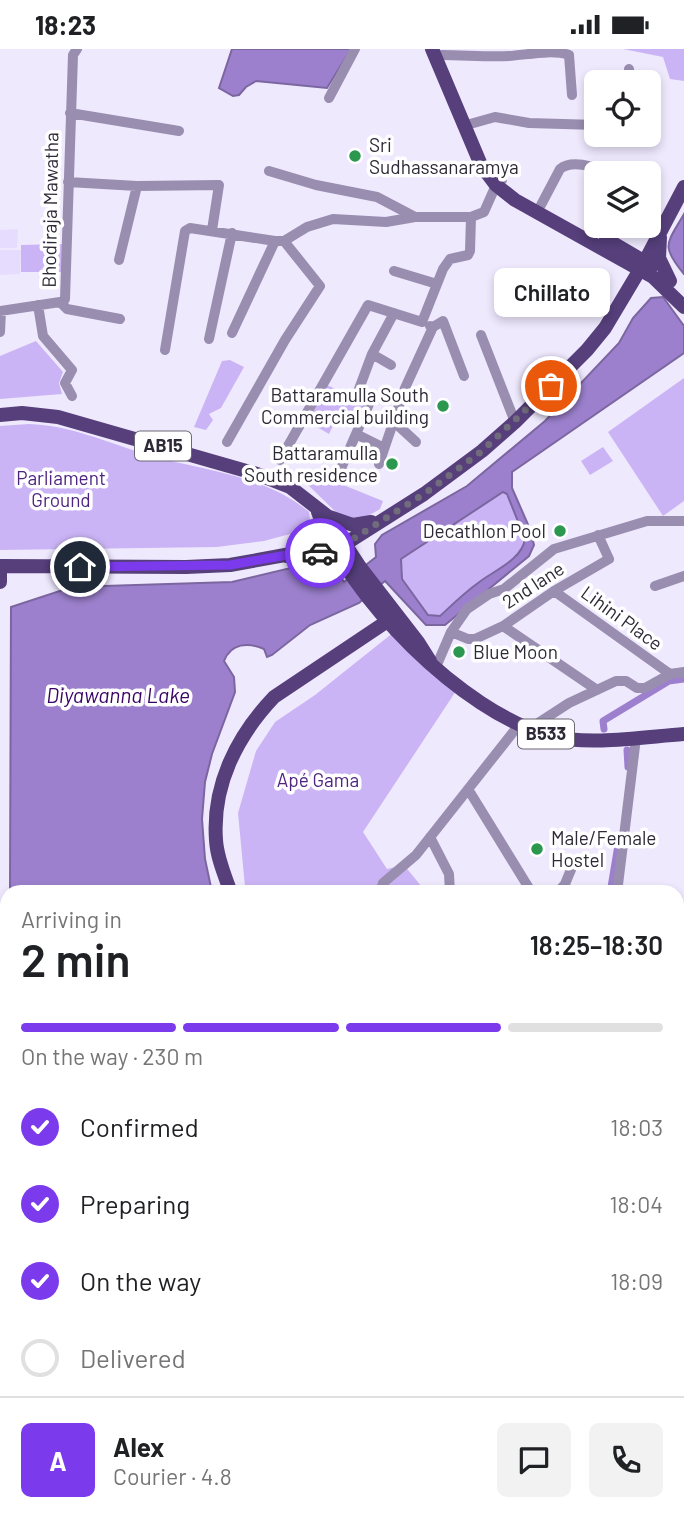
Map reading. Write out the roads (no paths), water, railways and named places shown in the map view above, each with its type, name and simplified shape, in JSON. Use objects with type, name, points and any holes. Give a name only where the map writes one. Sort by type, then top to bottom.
[{"type":"main road","points":[[438,51],[467,124],[499,182],[515,200],[616,250],[638,247],[652,238]]},
{"type":"main road","points":[[499,182],[643,265],[684,295]]},
{"type":"main road","points":[[661,232],[684,187]]},
{"type":"main road","points":[[312,555],[404,506],[482,451],[514,422],[587,350],[605,328],[658,238]]},
{"type":"main road","points":[[661,238],[659,258],[668,284],[684,307]]},
{"type":"main road","points":[[616,250],[624,274],[624,297]]},
{"type":"main road","points":[[624,297],[647,285],[668,284]]},
{"type":"main road","name":"AB15","points":[[0,415],[45,414],[115,432],[277,481],[297,491],[321,511]]},
{"type":"main road","points":[[321,511],[353,525],[370,526]]},
{"type":"main road","points":[[321,511],[338,543]]},
{"type":"main road","points":[[287,555],[328,555],[352,566],[370,526]]},
{"type":"main road","points":[[0,582],[0,566],[186,568],[230,565],[338,543]]},
{"type":"main road","name":"B533","points":[[338,543],[377,603],[394,620],[410,647],[463,690],[524,727],[553,737],[578,740],[684,734]]},
{"type":"main road","points":[[363,638],[377,603]]},
{"type":"main road","points":[[228,885],[216,842],[216,812],[222,781],[231,757],[258,715],[274,697],[394,620]]},
{"type":"main road","points":[[237,885],[228,861],[223,831],[228,784],[248,737],[264,715],[280,701],[394,620]]},
{"type":"street","points":[[329,99],[355,49]]},
{"type":"street","name":"Bhodiraja Mawatha","points":[[0,311],[65,299],[71,51]]},
{"type":"street","points":[[438,51],[508,56],[564,53],[569,55],[572,95]]},
{"type":"street","points":[[70,113],[179,131]]},
{"type":"street","points":[[467,124],[495,117],[529,123],[584,125]]},
{"type":"street","points":[[541,205],[564,165],[584,166]]},
{"type":"street","points":[[269,171],[316,185],[377,197],[415,218]]},
{"type":"street","points":[[68,182],[137,186],[219,185],[212,230]]},
{"type":"street","points":[[165,350],[185,231],[190,227],[279,241],[319,222],[333,219],[386,222],[415,218],[471,218],[484,212],[499,182]]},
{"type":"street","points":[[120,260],[137,186]]},
{"type":"street","points":[[422,322],[443,269],[450,259],[468,255],[470,251],[471,218]]},
{"type":"street","points":[[209,339],[232,233]]},
{"type":"street","points":[[232,333],[279,241]]},
{"type":"street","points":[[227,442],[320,286],[279,241]]},
{"type":"street","points":[[394,271],[437,284]]},
{"type":"street","points":[[60,302],[67,309],[120,319]]},
{"type":"street","points":[[38,305],[43,336],[72,370],[65,383],[72,396]]},
{"type":"street","points":[[280,460],[368,305],[433,327]]},
{"type":"street","points":[[0,311],[0,332]]},
{"type":"street","points":[[335,480],[369,404],[368,398],[359,389],[372,354],[394,313]]},
{"type":"street","points":[[379,464],[392,420],[433,327],[443,321],[464,376]]},
{"type":"street","points":[[481,335],[514,422]]},
{"type":"street","points":[[372,354],[391,365]]},
{"type":"street","points":[[392,420],[416,442]]},
{"type":"street","points":[[356,434],[384,448]]},
{"type":"street","points":[[433,664],[467,609],[489,594],[504,589],[554,549],[648,521],[684,520]]},
{"type":"street","name":"2nd lane","points":[[451,632],[475,639],[503,626],[554,591],[609,559],[598,535]]},
{"type":"street","points":[[655,586],[684,576]]},
{"type":"street","name":"Lihini Place","points":[[554,591],[670,674]]},
{"type":"street","points":[[503,626],[597,690]]},
{"type":"street","points":[[382,885],[430,837],[468,789],[524,727],[616,681],[626,681],[637,688],[645,688],[670,674],[684,672]]},
{"type":"street","points":[[618,885],[636,738]]},
{"type":"street","points":[[468,789],[527,885]]},
{"type":"street","points":[[430,837],[449,874],[450,885]]},
{"type":"street","points":[[564,885],[575,860]]},
{"type":"water","points":[[232,49],[351,49],[327,88],[256,81],[239,95],[233,96],[219,88]]},
{"type":"water","points":[[684,214],[684,274],[671,257],[669,244]]},
{"type":"water","name":"Diyawanna Lake","points":[[663,297],[684,326],[684,353],[512,472],[512,488],[534,545],[529,556],[445,625],[426,625],[385,581],[359,603],[310,625],[272,655],[267,657],[264,649],[246,645],[236,647],[227,655],[224,661],[234,677],[235,692],[212,754],[205,782],[202,819],[205,859],[211,885],[10,885],[11,607],[72,587],[232,582],[320,561],[334,567],[344,582],[376,557],[375,544],[382,535],[467,486],[545,421],[619,343],[633,318],[651,298]],"holes":[[[503,492],[507,494],[525,539],[513,559],[468,591],[440,616],[428,615],[402,579],[401,559]]]},
{"type":"waterway","points":[[604,729],[603,721],[669,681],[684,679]]},
{"type":"waterway","points":[[627,750],[628,767]]},
{"type":"waterway","points":[[611,885],[618,845]]},
{"type":"place","name":"Sri Sudhassanaramya","points":[[355,156]]},
{"type":"place","name":"Chillato","points":[[551,386]]},
{"type":"place","name":"Battaramulla South Commercial building","points":[[443,406]]},
{"type":"place","name":"Battaramulla South residence","points":[[392,464]]},
{"type":"place","name":"Decathlon Pool","points":[[560,531]]},
{"type":"place","name":"Blue Moon","points":[[459,652]]},
{"type":"place","name":"Male/Female Hostel","points":[[537,849]]},
{"type":"park label","name":"Parliament Ground","points":[[61,489]]},
{"type":"park label","name":"Apé Gama","points":[[318,780]]}]
